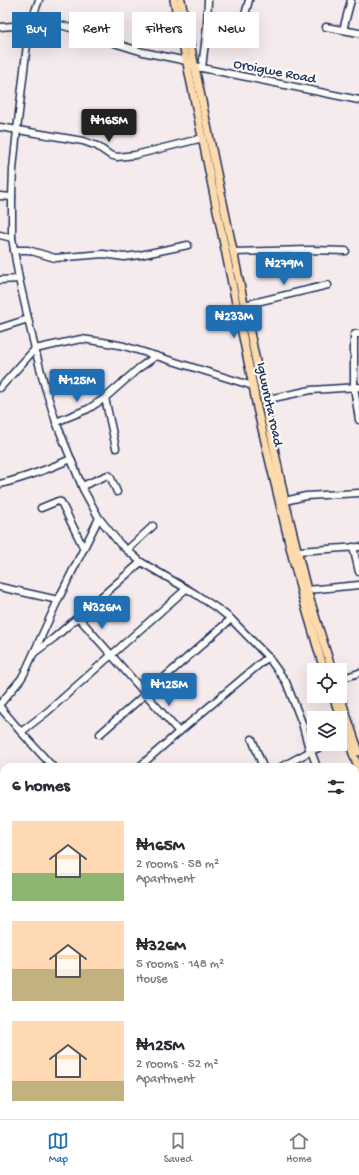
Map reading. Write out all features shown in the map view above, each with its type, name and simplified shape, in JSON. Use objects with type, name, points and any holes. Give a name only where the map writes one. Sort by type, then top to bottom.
[{"type":"main road","name":"Igwuruta road","points":[[174,0],[257,408],[285,501],[307,590],[330,663]]},
{"type":"main road","name":"Igwuruta road","points":[[181,0],[264,400],[274,464],[302,594],[322,663]]},
{"type":"main road","points":[[342,703],[359,752]]},
{"type":"main road","points":[[347,746],[355,763]]},
{"type":"street","points":[[35,12],[39,0]]},
{"type":"street","points":[[208,0],[208,12]]},
{"type":"street","points":[[246,12],[249,0]]},
{"type":"street","points":[[343,30],[351,0]]},
{"type":"street","points":[[61,25],[143,52],[187,61]]},
{"type":"street","points":[[0,27],[12,26]]},
{"type":"street","points":[[326,27],[359,33]]},
{"type":"street","points":[[27,48],[13,169],[12,238],[18,279],[35,349],[56,422],[82,486],[99,518],[120,544],[141,562],[211,604],[231,619],[268,657],[286,682],[302,723],[307,742]]},
{"type":"street","points":[[202,68],[204,48]]},
{"type":"street","name":"Oroigwe Road","points":[[187,61],[194,66],[202,68],[359,100]]},
{"type":"street","points":[[0,127],[83,141],[97,146],[110,155],[117,157],[135,155],[203,138]]},
{"type":"street","points":[[0,196],[12,197]]},
{"type":"street","points":[[0,235],[12,238]]},
{"type":"street","points":[[14,250],[28,250],[55,258],[103,254],[124,257],[188,245]]},
{"type":"street","points":[[233,252],[309,250],[346,251]]},
{"type":"street","points":[[0,280],[18,279]]},
{"type":"street","points":[[244,305],[328,285]]},
{"type":"street","points":[[0,328],[28,319]]},
{"type":"street","points":[[359,334],[354,335],[359,420]]},
{"type":"street","points":[[0,388],[35,349],[80,339],[124,346],[253,386]]},
{"type":"street","points":[[56,422],[88,409],[105,398],[139,368],[156,356]]},
{"type":"street","points":[[264,400],[311,390],[356,387]]},
{"type":"street","points":[[105,398],[116,448]]},
{"type":"street","points":[[0,484],[51,468],[71,459]]},
{"type":"street","points":[[82,486],[110,476],[117,492]]},
{"type":"street","points":[[285,501],[306,496],[359,493]]},
{"type":"street","points":[[41,508],[58,501],[61,502],[84,549]]},
{"type":"street","points":[[49,763],[0,706],[21,679],[45,626],[99,518]]},
{"type":"street","points":[[127,550],[153,526]]},
{"type":"street","points":[[298,551],[356,547],[359,572]]},
{"type":"street","points":[[34,653],[54,638],[141,562]]},
{"type":"street","points":[[307,590],[359,585]]},
{"type":"street","points":[[0,587],[58,600]]},
{"type":"street","points":[[21,732],[47,712],[186,589]]},
{"type":"street","points":[[78,617],[179,732]]},
{"type":"street","points":[[100,734],[231,619]]},
{"type":"street","points":[[144,763],[268,657]]},
{"type":"street","points":[[347,677],[359,674]]},
{"type":"street","points":[[252,739],[261,763]]},
{"type":"street","points":[[288,763],[311,751],[316,763]]}]
